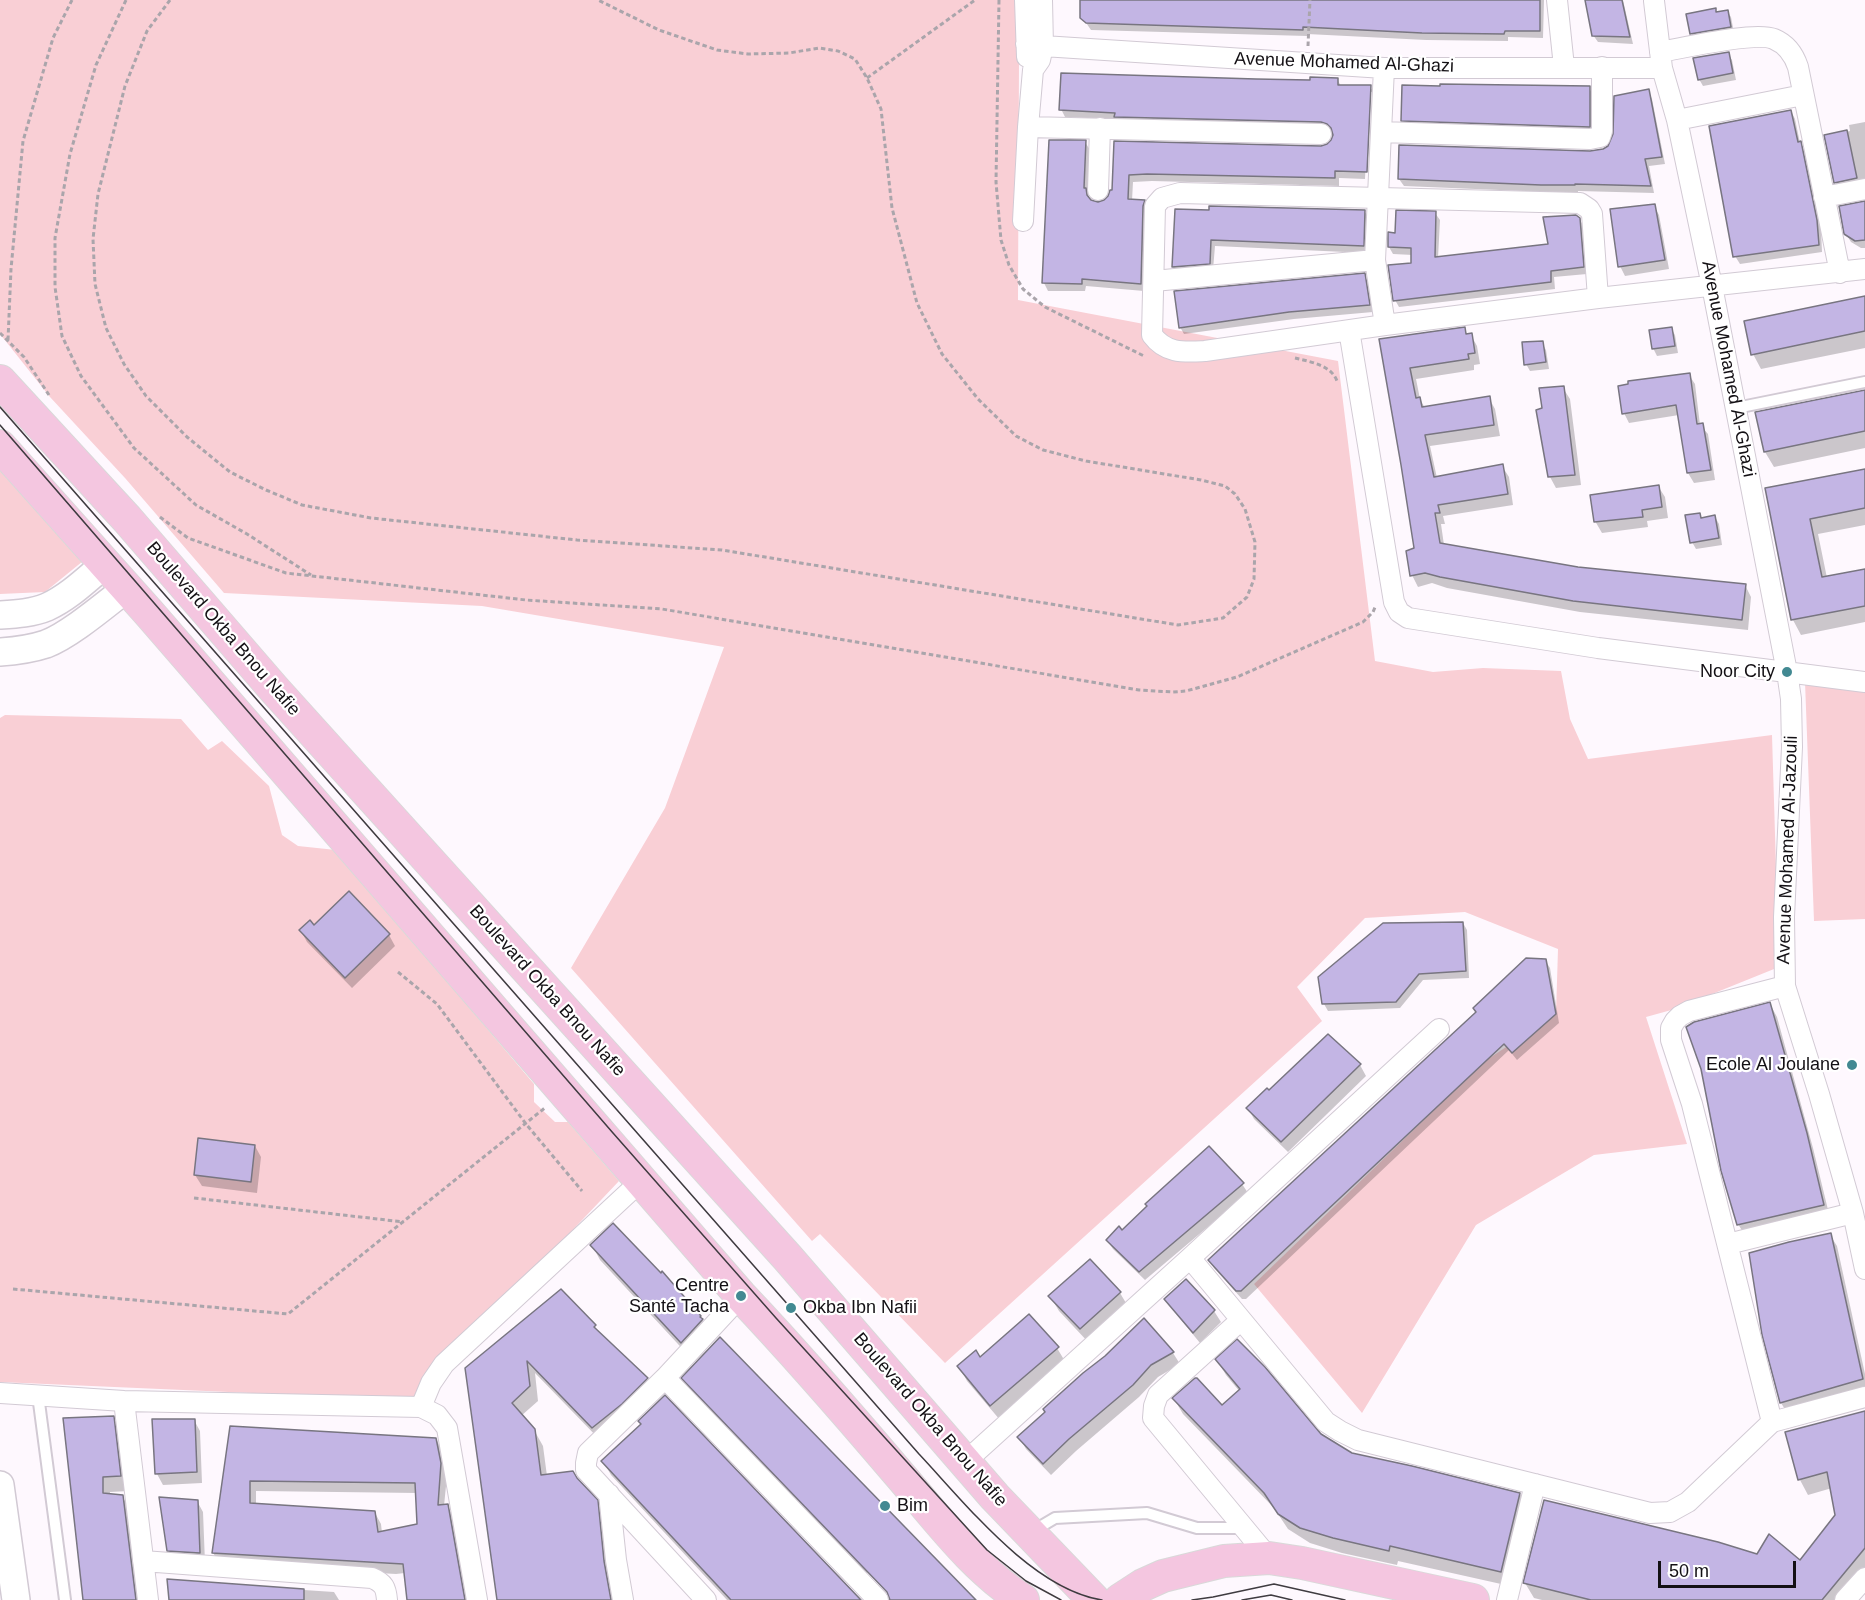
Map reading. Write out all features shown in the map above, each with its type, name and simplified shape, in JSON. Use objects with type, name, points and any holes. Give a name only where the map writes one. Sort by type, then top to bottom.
[{"type":"main road","name":"Boulevard Okba Bnou Nafie","points":[[0,381],[127,519],[274,689],[772,1240],[995,1497],[1094,1600]]},
{"type":"main road","points":[[0,446],[127,588],[741,1296],[796,1354],[995,1588],[1023,1600]]},
{"type":"main road","points":[[1070,1576],[1105,1590],[1124,1589],[1131,1592],[1163,1575],[1224,1561],[1269,1558],[1473,1600]]},
{"type":"street","points":[[1025,0],[1035,45]]},
{"type":"street","points":[[1023,221],[1033,70],[1027,59],[1035,45],[1042,0]]},
{"type":"street","points":[[1557,0],[1564,67]]},
{"type":"street","name":"Avenue Mohamed Al-Ghazi","points":[[1654,1],[1661,60],[1677,120],[1712,286],[1787,672]]},
{"type":"street","points":[[1661,60],[1758,36],[1776,40],[1795,58],[1840,273]]},
{"type":"street","name":"Avenue Mohamed Al-Ghazi","points":[[1035,45],[1384,68],[1602,67],[1661,60]]},
{"type":"street","points":[[1381,132],[1590,139],[1600,137],[1602,131],[1602,67]]},
{"type":"street","points":[[1384,68],[1375,260],[1385,324]]},
{"type":"street","points":[[1677,120],[1803,95]]},
{"type":"street","points":[[1028,126],[1321,134]]},
{"type":"street","points":[[1098,190],[1100,128]]},
{"type":"street","points":[[1824,197],[1865,189]]},
{"type":"street","points":[[1598,298],[1592,214],[1580,203],[1180,192],[1158,201],[1155,206],[1152,335],[1165,348],[1186,352],[1385,324],[1865,269]]},
{"type":"street","points":[[1154,282],[1375,260]]},
{"type":"street","points":[[1349,330],[1394,602],[1399,612],[1408,618],[1576,644],[1865,682]]},
{"type":"street","points":[[0,615],[46,608],[64,598],[105,564]]},
{"type":"street","points":[[0,652],[16,651],[47,643],[75,627],[127,588]]},
{"type":"street","name":"Avenue Mohamed Al-Jazouli","points":[[1787,672],[1791,699],[1792,747],[1785,896],[1785,986],[1853,1213],[1865,1269]]},
{"type":"street","points":[[1772,1422],[1692,1104],[1671,1040],[1671,1028],[1680,1016],[1689,1011],[1785,986]]},
{"type":"street","points":[[966,1461],[1438,1029]]},
{"type":"street","points":[[421,1407],[431,1383],[444,1364],[641,1181]]},
{"type":"street","points":[[1728,1244],[1853,1213]]},
{"type":"street","points":[[1190,1258],[1326,1422],[1340,1431],[1358,1440],[1650,1513],[1670,1512],[1688,1502],[1772,1422],[1865,1396]]},
{"type":"street","points":[[706,1600],[586,1470],[586,1463],[588,1453],[665,1378],[741,1296]]},
{"type":"street","points":[[1241,1320],[1158,1395],[1154,1406],[1154,1418],[1269,1558]]},
{"type":"street","points":[[665,1378],[878,1600]]},
{"type":"street","points":[[0,1393],[124,1401],[421,1407],[437,1415],[447,1428],[477,1600]]},
{"type":"street","points":[[124,1401],[148,1600]]},
{"type":"street","points":[[1507,1600],[1535,1484]]},
{"type":"street","points":[[0,1485],[16,1600]]},
{"type":"street","points":[[609,1494],[623,1600]]},
{"type":"street","points":[[143,1561],[372,1578],[382,1582],[386,1588],[387,1600]]},
{"type":"street","points":[[1845,1600],[1865,1578]]},
{"type":"lane","points":[[1736,408],[1865,382]]},
{"type":"lane","points":[[38,1395],[65,1600]]},
{"type":"lane","points":[[1030,1533],[1055,1518],[1147,1513],[1197,1528],[1244,1528]]},
{"type":"path","points":[[8,340],[10,269],[23,141],[53,38],[72,0]]},
{"type":"path","points":[[126,0],[96,65],[70,154],[55,238],[55,287],[62,336],[81,376],[134,448],[196,505],[313,576]]},
{"type":"path","points":[[170,0],[147,31],[125,86],[98,194],[93,239],[95,284],[106,328],[124,364],[146,396],[187,437],[230,472],[302,505],[371,518],[577,540],[723,550],[1178,625],[1223,618],[1247,597],[1254,579],[1255,542],[1245,509],[1235,494],[1225,486],[1086,461],[1043,450],[1016,436],[978,399],[942,354],[917,303],[892,208],[880,109],[867,78],[855,59],[838,51],[819,48],[789,53],[748,54],[717,50],[659,30],[598,0]]},
{"type":"path","points":[[867,78],[976,0]]},
{"type":"path","points":[[999,0],[996,182],[1001,240],[1009,265],[1023,289],[1045,307],[1148,358]]},
{"type":"path","points":[[1307,64],[1310,0]]},
{"type":"path","points":[[0,333],[24,357],[54,403]]},
{"type":"path","points":[[1294,358],[1316,363],[1325,368],[1334,374],[1338,384]]},
{"type":"path","points":[[158,514],[166,523],[203,545],[286,573],[526,600],[662,609],[1139,690],[1186,691],[1237,677],[1363,622],[1373,612],[1377,601]]},
{"type":"path","points":[[398,972],[437,1004],[526,1124],[582,1191]]},
{"type":"path","points":[[13,1289],[288,1314],[564,1093]]},
{"type":"path","points":[[194,1198],[404,1222]]},
{"type":"shaded area","points":[[0,0],[1016,0],[1019,59],[1018,300],[1338,361],[1375,661],[1433,672],[1483,668],[1561,671],[1570,719],[1588,759],[1772,735],[1779,967],[1675,1009],[1646,1017],[1687,1144],[1594,1155],[1476,1225],[1362,1413],[1254,1284],[1485,1061],[1556,1014],[1558,949],[1465,912],[1365,918],[1297,987],[1322,1021],[945,1363],[820,1234],[812,1241],[571,968],[665,808],[724,647],[482,606],[224,593],[125,478],[50,397],[0,334]]},
{"type":"shaded area","points":[[0,460],[88,557],[45,592],[0,594]]},
{"type":"shaded area","points":[[1805,682],[1865,688],[1865,919],[1814,921]]},
{"type":"shaded area","points":[[5,715],[181,719],[208,750],[222,741],[269,786],[282,835],[298,846],[336,850],[534,1084],[534,1102],[555,1122],[568,1122],[619,1181],[412,1400],[0,1382],[0,718]]},
{"type":"building","points":[[1080,0],[1540,0],[1540,31],[1505,31],[1504,34],[1422,33],[1303,27],[1303,30],[1086,23],[1080,18]]},
{"type":"building","points":[[1585,0],[1622,0],[1630,37],[1592,36]]},
{"type":"building","points":[[1716,8],[1716,12],[1728,10],[1731,27],[1690,34],[1686,14]]},
{"type":"building","points":[[1729,52],[1733,73],[1698,80],[1693,58]]},
{"type":"building","points":[[1061,73],[1310,80],[1310,77],[1338,78],[1338,85],[1371,85],[1367,172],[1335,171],[1335,178],[1129,175],[1128,199],[1145,200],[1141,284],[1082,279],[1082,284],[1042,283],[1049,140],[1086,140],[1084,188],[1091,200],[1098,202],[1104,200],[1112,190],[1114,141],[1321,146],[1327,144],[1333,135],[1331,128],[1321,122],[1114,117],[1115,113],[1059,110]]},
{"type":"building","points":[[1440,84],[1590,86],[1590,127],[1401,121],[1402,85],[1440,86]]},
{"type":"building","points":[[1649,89],[1662,157],[1645,159],[1651,186],[1541,185],[1398,179],[1399,145],[1590,151],[1603,149],[1608,146],[1613,134],[1614,96]]},
{"type":"building","points":[[1791,110],[1798,142],[1801,141],[1817,220],[1819,245],[1733,257],[1709,126]]},
{"type":"building","points":[[1847,130],[1857,178],[1834,183],[1824,135]]},
{"type":"building","points":[[1865,201],[1865,240],[1855,241],[1844,234],[1839,206]]},
{"type":"building","points":[[1655,204],[1665,260],[1618,267],[1610,209]]},
{"type":"building","points":[[1209,206],[1365,210],[1364,246],[1211,240],[1210,264],[1172,267],[1175,209],[1209,210]]},
{"type":"building","points":[[1396,210],[1436,211],[1435,257],[1548,244],[1543,217],[1576,215],[1580,218],[1584,267],[1551,271],[1551,282],[1393,301],[1388,265],[1411,263],[1411,248],[1388,247],[1388,232],[1395,233]]},
{"type":"building","points":[[1365,273],[1370,305],[1289,312],[1179,328],[1174,291]]},
{"type":"building","points":[[1865,296],[1865,331],[1751,355],[1744,321]]},
{"type":"building","points":[[1465,327],[1466,334],[1472,333],[1475,353],[1468,354],[1469,359],[1410,368],[1416,398],[1420,397],[1422,407],[1490,396],[1494,425],[1425,435],[1434,477],[1503,464],[1508,494],[1438,505],[1440,513],[1435,513],[1440,543],[1578,567],[1746,584],[1742,620],[1573,601],[1425,573],[1410,576],[1406,551],[1414,548],[1379,339]]},
{"type":"building","points":[[1672,327],[1675,346],[1652,349],[1649,330]]},
{"type":"building","points":[[1543,341],[1546,362],[1524,365],[1522,342]]},
{"type":"building","points":[[1690,373],[1697,424],[1703,423],[1711,470],[1687,473],[1676,405],[1622,414],[1618,386],[1628,384],[1628,381]]},
{"type":"building","points":[[1564,386],[1575,475],[1548,477],[1536,410],[1542,408],[1539,388]]},
{"type":"building","points":[[1865,390],[1865,431],[1764,452],[1755,412]]},
{"type":"building","points":[[1865,469],[1865,508],[1810,519],[1822,577],[1865,569],[1865,606],[1791,620],[1765,488]]},
{"type":"building","points":[[1659,485],[1662,507],[1642,510],[1643,517],[1594,522],[1590,495]]},
{"type":"building","points":[[1700,513],[1701,518],[1715,515],[1719,538],[1690,543],[1685,515]]},
{"type":"building","points":[[349,891],[390,934],[345,978],[299,930],[310,920],[314,925]]},
{"type":"building","points":[[1463,922],[1466,971],[1419,974],[1396,1002],[1322,1004],[1318,977],[1383,923]]},
{"type":"building","points":[[1526,958],[1546,959],[1556,1014],[1512,1053],[1504,1044],[1241,1291],[1236,1291],[1208,1260],[1476,1012],[1473,1008]]},
{"type":"building","points":[[1770,1002],[1807,1133],[1824,1205],[1737,1225],[1721,1171],[1701,1069],[1686,1027],[1694,1022]]},
{"type":"building","points":[[1328,1034],[1361,1064],[1281,1142],[1246,1108],[1267,1088],[1269,1090]]},
{"type":"building","points":[[198,1138],[255,1145],[251,1182],[194,1175]]},
{"type":"building","points":[[1209,1146],[1244,1183],[1139,1272],[1106,1240],[1119,1226],[1122,1230],[1147,1206],[1145,1204]]},
{"type":"building","points":[[613,1223],[661,1273],[662,1271],[703,1319],[681,1343],[590,1245]]},
{"type":"building","points":[[1831,1233],[1863,1379],[1780,1403],[1762,1335],[1749,1253]]},
{"type":"building","points":[[1090,1259],[1121,1292],[1080,1329],[1048,1296]]},
{"type":"building","points":[[1186,1279],[1215,1310],[1193,1333],[1164,1299]]},
{"type":"building","points":[[561,1289],[596,1325],[594,1327],[648,1378],[622,1404],[592,1428],[527,1361],[530,1386],[512,1403],[535,1429],[541,1475],[573,1471],[598,1500],[604,1561],[611,1600],[497,1600],[465,1368]]},
{"type":"building","points":[[1029,1314],[1059,1347],[990,1406],[957,1366],[976,1350],[980,1357]]},
{"type":"building","points":[[1144,1318],[1174,1352],[1151,1365],[1133,1385],[1043,1464],[1017,1437],[1045,1412],[1043,1409],[1105,1356]]},
{"type":"building","points":[[720,1337],[976,1600],[890,1600],[887,1592],[681,1378]]},
{"type":"building","points":[[1237,1339],[1265,1367],[1321,1434],[1352,1453],[1520,1493],[1501,1572],[1390,1546],[1389,1551],[1333,1538],[1300,1528],[1278,1514],[1264,1493],[1172,1398],[1195,1378],[1222,1405],[1240,1389],[1215,1359]]},
{"type":"building","points":[[665,1395],[861,1600],[731,1600],[601,1461],[641,1424],[638,1421]]},
{"type":"building","points":[[1865,1411],[1865,1548],[1822,1600],[1591,1600],[1523,1583],[1544,1500],[1718,1542],[1757,1554],[1769,1534],[1800,1560],[1835,1515],[1827,1472],[1798,1480],[1785,1432]]},
{"type":"building","points":[[114,1416],[121,1476],[103,1477],[103,1493],[123,1495],[136,1600],[83,1600],[63,1418]]},
{"type":"building","points":[[152,1419],[195,1419],[197,1472],[155,1474]]},
{"type":"building","points":[[230,1426],[436,1438],[441,1463],[438,1505],[448,1504],[465,1600],[407,1600],[403,1564],[212,1553]],"holes":[[[250,1481],[415,1483],[417,1524],[378,1532],[375,1511],[250,1503]]]},
{"type":"building","points":[[159,1497],[198,1500],[200,1553],[167,1551]]},
{"type":"building","points":[[167,1579],[304,1589],[304,1600],[169,1600]]},
{"type":"tram line","points":[[0,407],[919,1454],[979,1519],[1002,1542],[1050,1580],[1076,1593],[1102,1600]]},
{"type":"tram line","points":[[0,425],[776,1318],[987,1550],[1026,1581],[1061,1600]]},
{"type":"tram line","points":[[1192,1600],[1274,1584],[1345,1600]]},
{"type":"tram line","points":[[1242,1600],[1271,1595],[1292,1600]]},
{"type":"place","name":"Noor City","points":[[1787,672]]},
{"type":"place","name":"Ecole Al Joulane","points":[[1852,1065]]},
{"type":"place","name":"Centre Santé Tacha","points":[[741,1296]]},
{"type":"place","name":"Okba Ibn Nafii","points":[[791,1308]]},
{"type":"place","name":"Bim","points":[[885,1506]]}]
